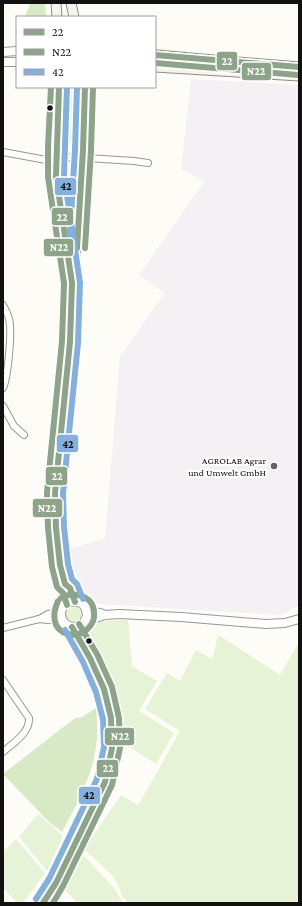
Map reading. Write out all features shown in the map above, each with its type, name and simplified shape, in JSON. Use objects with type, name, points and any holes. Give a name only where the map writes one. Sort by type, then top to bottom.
[{"type":"main road","points":[[56,3],[57,16]]},
{"type":"main road","points":[[71,3],[74,16]]},
{"type":"main road","points":[[156,55],[299,67]]},
{"type":"main road","points":[[156,67],[299,76]]},
{"type":"street","points":[[3,52],[16,51]]},
{"type":"street","points":[[3,62],[16,62]]},
{"type":"street","points":[[59,88],[56,156],[58,192],[72,283]]},
{"type":"street","points":[[72,602],[70,588],[65,584],[58,557],[55,500],[70,342],[72,283],[80,215],[85,88]]},
{"type":"street","points":[[3,152],[46,160],[56,156],[148,163]]},
{"type":"street","points":[[3,306],[11,326],[6,379],[3,388]]},
{"type":"street","points":[[3,406],[14,426],[24,435]]},
{"type":"street","points":[[43,903],[56,883],[105,782],[113,746],[113,728],[108,698],[82,642],[78,640],[81,621],[82,605],[72,602],[63,607],[62,615],[66,624],[81,621],[99,617],[105,614],[182,617],[266,624],[285,623],[299,619]]},
{"type":"street","points":[[3,628],[39,619],[48,614],[62,615]]},
{"type":"street","points":[[3,680],[29,718],[29,724],[25,732],[3,752]]},
{"type":"shaded area","points":[[191,79],[299,85],[299,606],[281,615],[97,604],[80,589],[69,549],[105,538],[120,356],[165,293],[139,275],[204,182],[190,173],[181,170]]},
{"type":"green space","points":[[30,3],[45,3],[46,16],[25,16]]},
{"type":"green space","points":[[156,48],[232,57],[299,61],[299,63],[156,51]]},
{"type":"green space","points":[[62,88],[80,88],[78,128],[80,147],[59,145]]},
{"type":"green space","points":[[50,161],[52,163],[67,269],[68,309],[65,340],[66,288],[64,252]]},
{"type":"green space","points":[[60,161],[75,162],[79,165],[72,257],[60,189]]},
{"type":"green space","points":[[63,344],[65,344],[52,515],[54,548],[58,573],[55,575],[59,587],[55,589],[50,562],[50,515]]},
{"type":"green space","points":[[70,605],[78,605],[83,610],[81,621],[78,623],[70,623],[65,618],[65,610]]},
{"type":"green space","points":[[128,620],[132,666],[157,681],[139,711],[174,733],[156,764],[122,742],[121,708],[116,692],[89,631],[96,624]]},
{"type":"green space","points":[[218,636],[280,675],[299,642],[299,903],[128,903],[122,896],[112,875],[84,849],[121,795],[138,805],[180,731],[145,709],[167,673],[180,681],[196,650],[212,659]]},
{"type":"green space","points":[[96,708],[96,743],[90,773],[78,802],[62,832],[49,822],[3,774],[75,718],[82,717]]},
{"type":"green space","points":[[38,814],[63,836],[47,871],[19,837]]},
{"type":"green space","points":[[16,839],[45,873],[23,903],[17,903],[3,888],[3,852]]},
{"type":"green space","points":[[83,855],[114,888],[123,903],[77,903],[65,890]]},
{"type":"transit line","name":"22","points":[[156,55],[299,67]]},
{"type":"transit line","name":"N22","points":[[156,63],[298,75]]},
{"type":"transit line","name":"N22","points":[[51,88],[48,177],[64,283],[62,341],[47,492],[48,528],[52,567],[57,587],[63,593],[67,605]]},
{"type":"transit line","name":"22","points":[[59,88],[56,176],[72,283],[70,342],[55,493],[56,528],[60,565],[65,584],[70,588],[75,602]]},
{"type":"transit line","name":"42","points":[[67,88],[64,175],[80,283],[78,343],[63,493],[64,527],[68,564],[72,579],[77,584],[83,599]]},
{"type":"transit line","name":"42","points":[[69,248],[77,88]]},
{"type":"transit line","name":"22","points":[[77,248],[85,88]]},
{"type":"transit line","name":"N22","points":[[85,248],[93,88]]},
{"type":"transit line","name":"N22","points":[[58,601],[54,616],[56,625],[59,629],[73,635],[83,632],[90,626],[93,621],[94,612],[93,606],[86,598],[76,595],[61,598]]},
{"type":"transit line","name":"N22","points":[[53,903],[63,886],[112,785],[120,748],[119,718],[112,687],[97,654],[79,624]]},
{"type":"transit line","name":"22","points":[[43,903],[56,883],[105,782],[112,748],[111,718],[104,689],[90,658],[72,627]]},
{"type":"transit line","name":"42","points":[[36,899],[49,879],[97,779],[104,747],[103,719],[96,692],[83,662],[65,630]]},
{"type":"place","name":"AGROLAB Agrar und Umwelt GmbH","points":[[274,466]]}]
